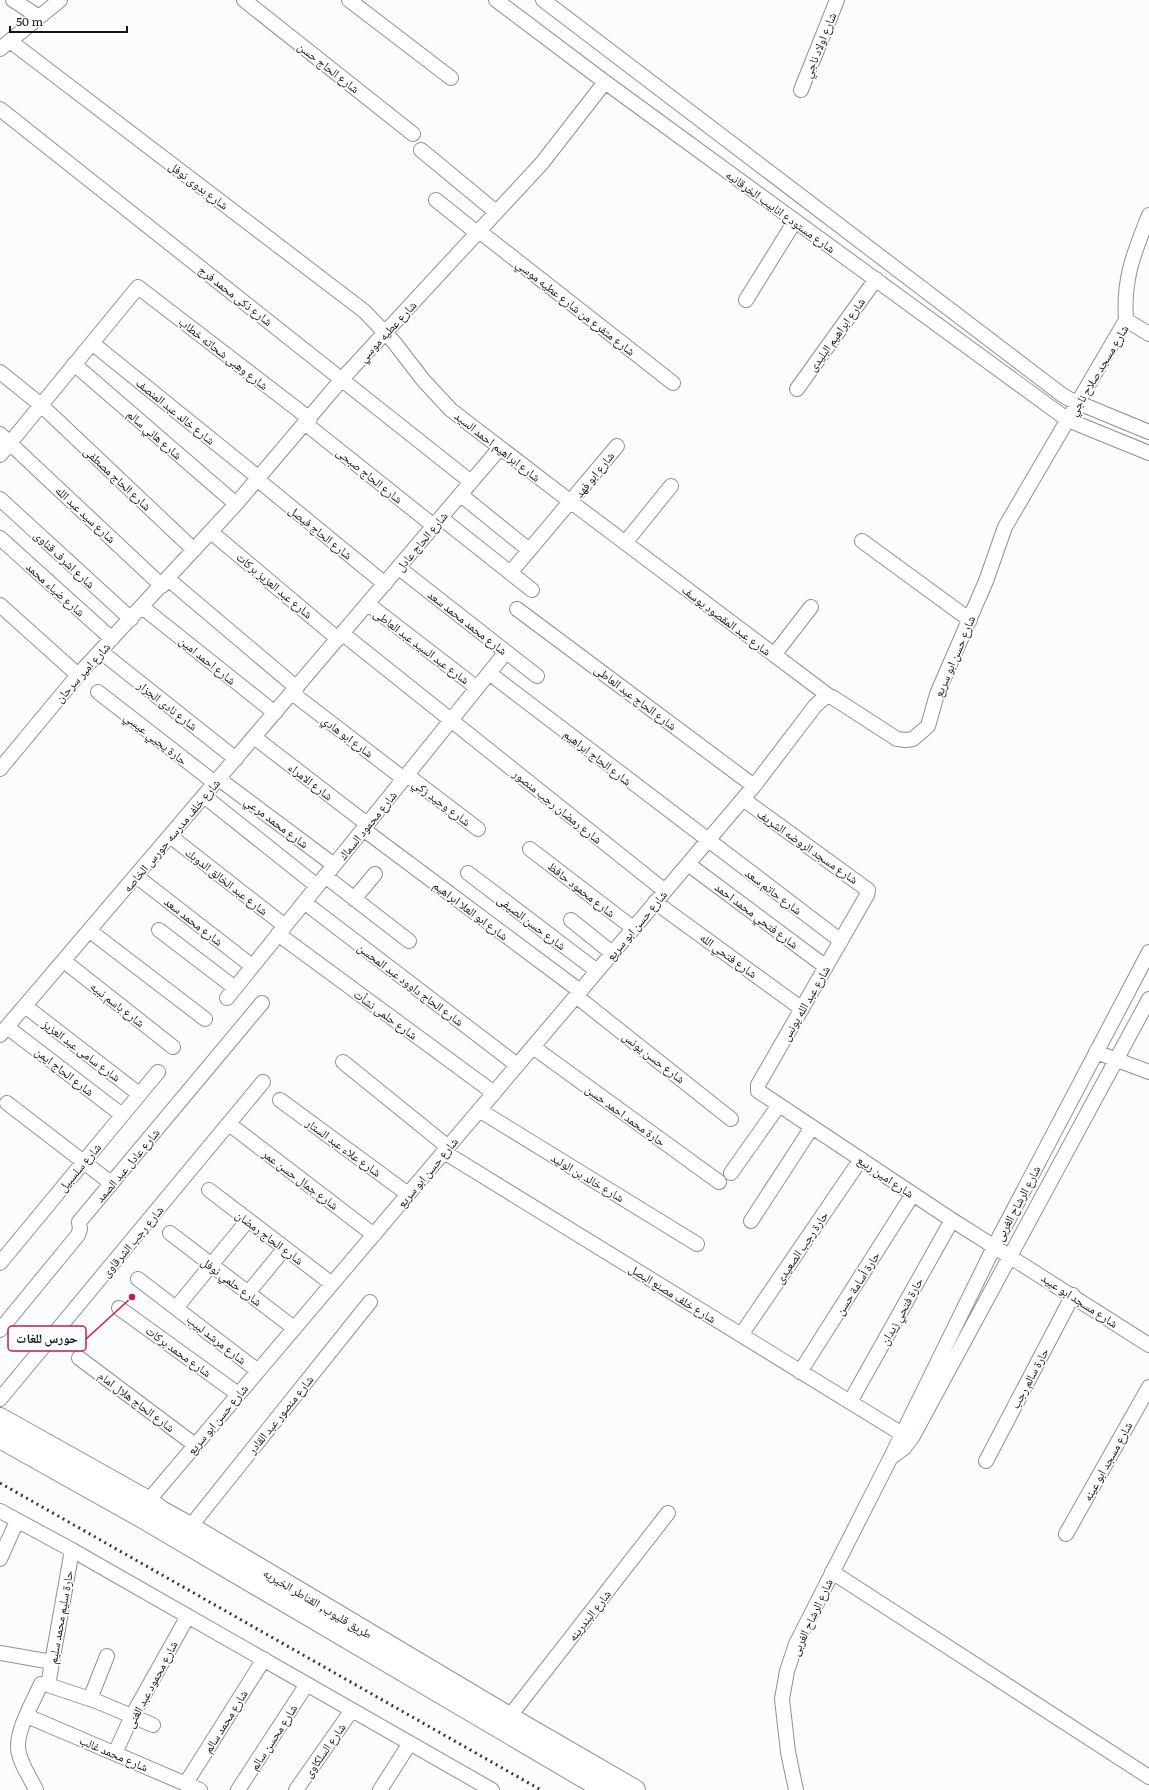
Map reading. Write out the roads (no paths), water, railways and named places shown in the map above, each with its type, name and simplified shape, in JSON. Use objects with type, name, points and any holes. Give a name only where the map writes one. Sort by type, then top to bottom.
[{"type":"main road","name":"طريق قليوب, القناطر الخيريه","points":[[0,1418],[148,1501],[161,1512],[190,1527],[509,1717],[635,1790]]},
{"type":"main road","name":"طريق قليوب, القناطر الخيريه","points":[[0,1438],[140,1517],[605,1790]]},
{"type":"street","points":[[13,0],[39,17]]},
{"type":"street","points":[[5,45],[60,0]]},
{"type":"street","name":"شارع الحاج حسن","points":[[244,0],[414,134]]},
{"type":"street","points":[[349,0],[451,78]]},
{"type":"street","name":"شارع مستودع انابيب الخرقانيه","points":[[496,0],[605,82],[1068,420]]},
{"type":"street","name":"شارع مستودع انابيب الخرقانيه","points":[[543,0],[1055,389],[1078,403]]},
{"type":"street","name":"شارع اولاد ناجي","points":[[801,90],[837,0]]},
{"type":"street","name":"شارع بدوى نوفل","points":[[5,45],[364,311],[386,332]]},
{"type":"street","name":"شارع عطيه موسي","points":[[165,582],[258,479],[342,379],[542,162],[605,82]]},
{"type":"street","name":"شارع ذكى محمد فرج","points":[[0,109],[472,482]]},
{"type":"street","points":[[421,150],[496,212]]},
{"type":"street","name":"شارع متفرع من شارع عطيه موسي","points":[[436,200],[672,383]]},
{"type":"street","points":[[1126,320],[1124,298],[1130,263],[1149,215]]},
{"type":"street","points":[[746,300],[795,221]]},
{"type":"street","name":"شارع ابراهيم البليدى","points":[[797,389],[876,279]]},
{"type":"street","name":"شارع وهبى شحاته خطاب","points":[[92,343],[138,287],[308,421]]},
{"type":"street","name":"شارع مسجد صلاح ناجي","points":[[1068,420],[1126,320],[1149,334]]},
{"type":"street","name":"شارع ابراهيم احمد السيد","points":[[386,332],[438,397],[451,410],[625,543]]},
{"type":"street","points":[[0,455],[5,438],[41,405],[92,343]]},
{"type":"street","name":"شارع خالد عبد المنصف","points":[[92,343],[258,479]]},
{"type":"street","name":"شارع هاني سالم","points":[[74,364],[236,504]]},
{"type":"street","name":"شارع الحاج مصطفى","points":[[0,372],[41,405],[194,550]]},
{"type":"street","points":[[1078,403],[1149,432]]},
{"type":"street","points":[[1068,420],[1149,453]]},
{"type":"street","name":"شارع حسن ابو سريع","points":[[148,1501],[754,786],[814,706],[828,696],[838,700],[897,739],[906,740],[917,736],[928,726],[931,720],[937,694],[970,620],[1005,527],[1068,420]]},
{"type":"street","name":"شارع الحاج صبحى","points":[[308,421],[438,522],[532,590]]},
{"type":"street","name":"شارع سيد عبد الله","points":[[5,438],[165,582],[294,690]]},
{"type":"street","name":"شارع ابو فهد","points":[[510,573],[571,502],[616,446]]},
{"type":"street","name":"شارع الحاج عادل","points":[[340,636],[500,448]]},
{"type":"street","name":"شارع الحاج فيصل","points":[[258,479],[385,584]]},
{"type":"street","points":[[625,543],[671,486]]},
{"type":"street","points":[[461,495],[529,550]]},
{"type":"street","name":"شارع اشرف قناوى","points":[[0,499],[130,619]]},
{"type":"street","name":"شارع عبد العزيز بركات","points":[[211,532],[340,636],[451,720]]},
{"type":"street","name":"شارع ضياء محمد","points":[[0,538],[112,639]]},
{"type":"street","points":[[862,540],[970,620]]},
{"type":"street","name":"شارع عبد المقصود يوسف","points":[[625,543],[828,696]]},
{"type":"street","name":"شارع محمد محمد سعد","points":[[398,568],[537,676]]},
{"type":"street","name":"شارع امير سرحان","points":[[0,769],[78,675],[165,582]]},
{"type":"street","name":"شارع عبد السيد عبد العاطى","points":[[368,604],[477,688]]},
{"type":"street","points":[[0,605],[78,675]]},
{"type":"street","points":[[774,655],[811,607]]},
{"type":"street","name":"شارع احمد امين","points":[[142,608],[275,713]]},
{"type":"street","name":"شارع الحاج عبد العاطى","points":[[518,609],[754,786]]},
{"type":"street","name":"شارع خلف مدرسه حورس الخاصه","points":[[4,1031],[340,636]]},
{"type":"street","name":"شارع نادى الجزار","points":[[100,651],[236,759]]},
{"type":"street","name":"شارع محمود السماك","points":[[159,930],[231,993],[506,652]]},
{"type":"street","name":"شارع الحاج ابراهيم","points":[[489,673],[707,840]]},
{"type":"street","name":"شارع ابو هادي","points":[[294,690],[405,777]]},
{"type":"street","name":"حارة يحيي عيسي","points":[[98,692],[217,781]]},
{"type":"street","name":"شارع رمضان رجب منصور","points":[[451,720],[665,891]]},
{"type":"street","name":"شارع الامراء","points":[[254,737],[365,827]]},
{"type":"street","name":"شارع وحيد زكي","points":[[405,777],[478,829]]},
{"type":"street","name":"شارع محمد مرعي","points":[[217,781],[334,865]]},
{"type":"street","points":[[204,796],[321,881],[354,899],[408,941]]},
{"type":"street","name":"شارع مسجد الروضه الشريف","points":[[743,799],[867,887],[867,895]]},
{"type":"street","name":"شارع ابو العلا ابراهيم","points":[[365,827],[578,994]]},
{"type":"street","name":"شارع عبد الخالق الدوبك","points":[[170,836],[282,930]]},
{"type":"street","name":"شارع حاتم سعد","points":[[707,840],[841,941]]},
{"type":"street","name":"شارع محمود حافظ","points":[[530,849],[633,928]]},
{"type":"street","name":"شارع فتحي محمد احمد","points":[[688,864],[826,967]]},
{"type":"street","name":"شارع حسن الصيفى","points":[[468,873],[597,971]]},
{"type":"street","points":[[354,899],[375,874]]},
{"type":"street","name":"شارع محمد سعد","points":[[136,876],[252,966]]},
{"type":"street","name":"شارع عبد الله يونس","points":[[779,1105],[760,1092],[757,1088],[867,895]]},
{"type":"street","name":"شارع الحاج داوود عبد المحسن","points":[[304,902],[517,1065]]},
{"type":"street","name":"شارع فتحي الله","points":[[655,902],[802,1008]]},
{"type":"street","points":[[571,920],[612,953]]},
{"type":"street","name":"شارع حلمى نشأت","points":[[282,930],[494,1093]]},
{"type":"street","points":[[90,931],[205,1019]]},
{"type":"street","name":"شارع الرشاح الغربى","points":[[796,1790],[788,1752],[782,1699],[787,1671],[796,1644],[891,1457],[994,1247],[1149,952]]},
{"type":"street","name":"شارع باسم نبيه","points":[[64,961],[173,1047]]},
{"type":"street","name":"شارع حسن يونس","points":[[578,994],[731,1119]]},
{"type":"street","name":"شارع الرشاح الغربى","points":[[891,1457],[904,1448],[913,1436],[1149,999]]},
{"type":"street","name":"شارع عادل عبد الصمد","points":[[0,1330],[78,1235],[80,1229],[79,1222],[262,1003]]},
{"type":"street","name":"شارع سامى عبد العزيز","points":[[25,1006],[140,1094]]},
{"type":"street","name":"شارع الحاج ايمن","points":[[4,1031],[122,1115]]},
{"type":"street","name":"حارة محمد احمد حسن","points":[[533,1047],[719,1182]]},
{"type":"street","points":[[1096,1052],[1149,1072]]},
{"type":"street","name":"شارع خلف مصنع البصل","points":[[343,1062],[446,1149],[800,1372],[902,1434]]},
{"type":"street","name":"شارع سلسبيل","points":[[0,1263],[158,1072]]},
{"type":"street","name":"شارع رجب الشرقاوى","points":[[0,1399],[264,1082]]},
{"type":"street","name":"شارع علاء عبد الستار","points":[[280,1100],[408,1194]]},
{"type":"street","points":[[7,1103],[111,1183]]},
{"type":"street","points":[[731,1173],[779,1105]]},
{"type":"street","name":"شارع امين ربيع","points":[[779,1105],[994,1247]]},
{"type":"street","name":"شارع خالد بن الوليد","points":[[479,1110],[697,1244]]},
{"type":"street","name":"شارع جمال حسن عمر","points":[[229,1124],[374,1234]]},
{"type":"street","points":[[752,1222],[812,1127]]},
{"type":"street","name":"حارة رجب الصعيدى","points":[[741,1335],[860,1159]]},
{"type":"street","name":"شارع الحاج رمضان","points":[[209,1190],[332,1284]]},
{"type":"street","name":"حارة أسامة حسن","points":[[800,1372],[913,1194]]},
{"type":"street","points":[[1019,1199],[1036,1209]]},
{"type":"street","name":"شارع مرشد لبيب","points":[[176,1308],[248,1220]]},
{"type":"street","name":"حارة فتحي زيدان","points":[[850,1402],[952,1220]]},
{"type":"street","name":"شارع حلمي نوفل","points":[[170,1233],[294,1328]]},
{"type":"street","name":"شارع مسجد ابو عبيد","points":[[994,1247],[1073,1295],[1149,1345]]},
{"type":"street","points":[[248,1293],[285,1248]]},
{"type":"street","name":"شارع مرشد لبيب","points":[[138,1278],[258,1371]]},
{"type":"street","name":"حارة سالم رجب","points":[[986,1461],[1073,1295]]},
{"type":"street","name":"شارع منصور عبد القادر","points":[[190,1527],[370,1302]]},
{"type":"street","name":"شارع محمد بركات","points":[[120,1308],[238,1394]]},
{"type":"street","name":"شارع الحاج هلال امام","points":[[79,1358],[196,1445]]},
{"type":"street","name":"شارع مسجد ابو عينه","points":[[1066,1534],[1149,1387]]},
{"type":"street","points":[[0,1511],[72,1550],[308,1684],[487,1789]]},
{"type":"street","name":"شارع البندرينه","points":[[509,1717],[668,1513]]},
{"type":"street","points":[[0,1559],[17,1521]]},
{"type":"street","name":"حارة سليم محمد سليم","points":[[48,1685],[72,1550]]},
{"type":"street","points":[[832,1572],[1149,1777]]},
{"type":"street","name":"شارع محمود عبد الغنى","points":[[115,1753],[132,1716],[188,1616]]},
{"type":"street","points":[[0,1653],[52,1662]]},
{"type":"street","points":[[90,1699],[107,1656]]},
{"type":"street","name":"شارع محمد سالم","points":[[186,1783],[264,1660]]},
{"type":"street","points":[[36,1790],[20,1758],[18,1749],[19,1737],[41,1684],[90,1699],[153,1725]]},
{"type":"street","name":"شارع محسن سالم","points":[[238,1790],[308,1684]]},
{"type":"street","name":"شارع السلكاوى","points":[[296,1790],[352,1710]]},
{"type":"street","name":"شارع محمد غالب","points":[[27,1716],[200,1790]]},
{"type":"street","points":[[380,1790],[410,1743]]},
{"type":"railway","points":[[0,1483],[541,1790]]},
{"type":"place","name":"حورس للغات","points":[[132,1297]]}]
